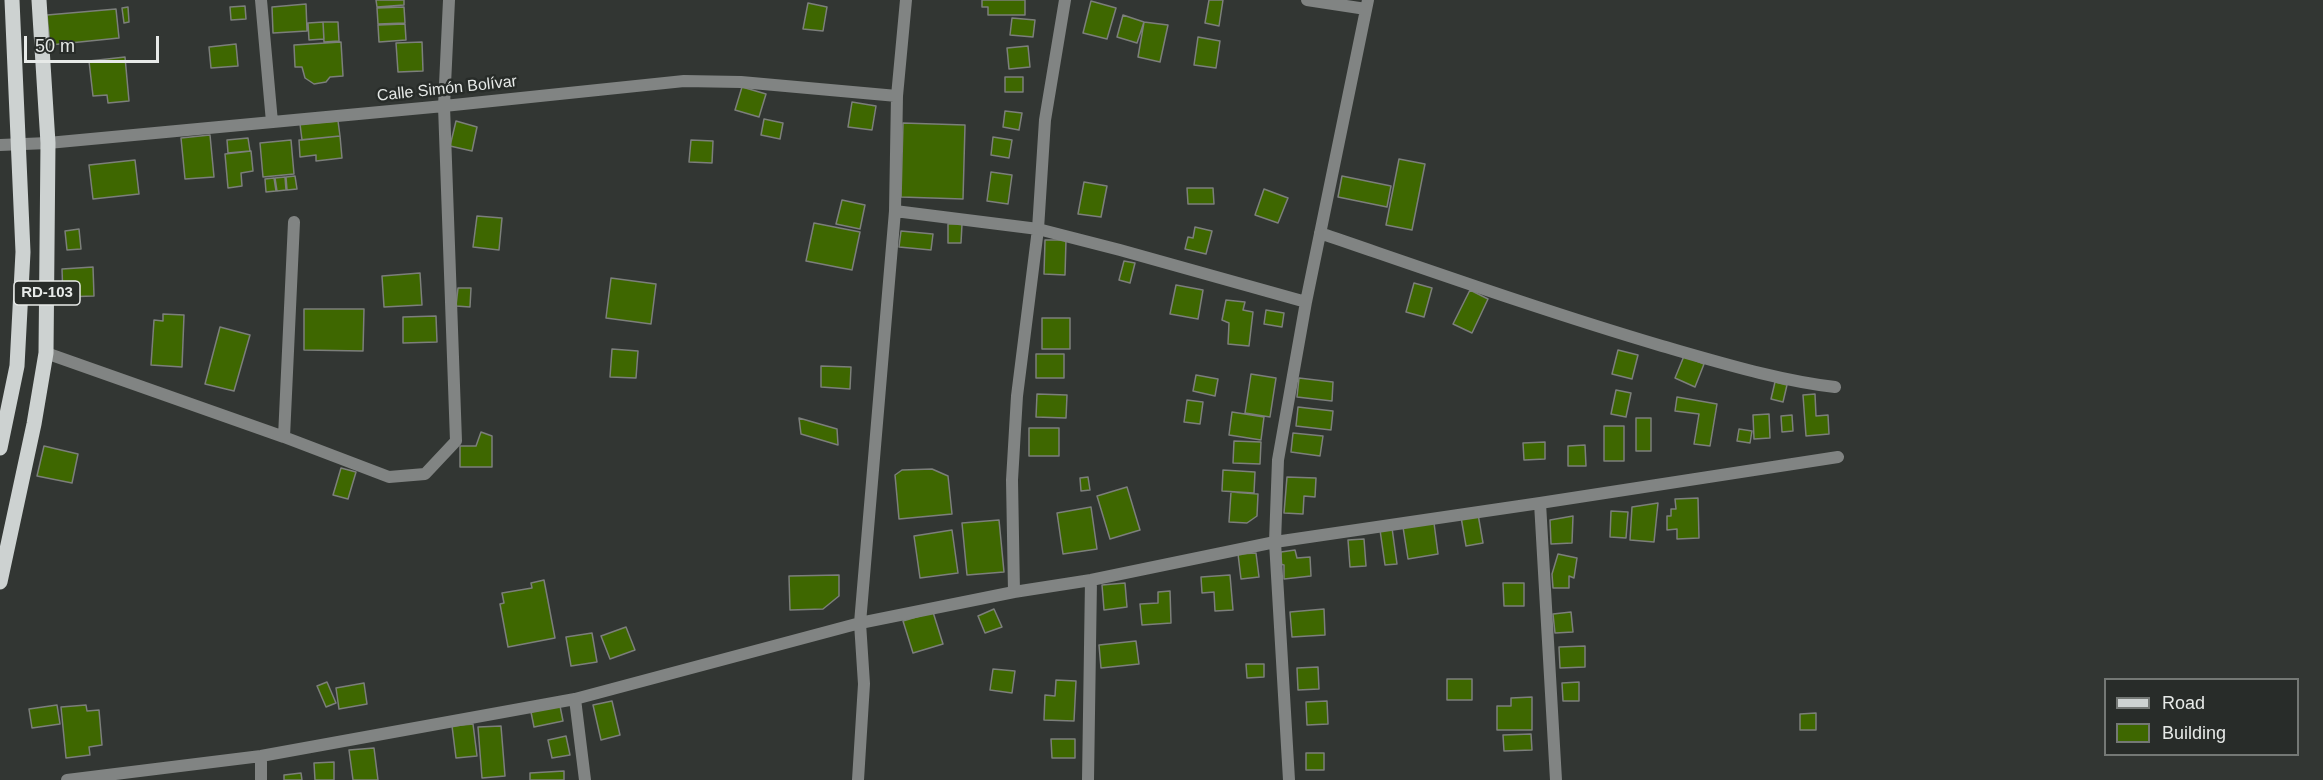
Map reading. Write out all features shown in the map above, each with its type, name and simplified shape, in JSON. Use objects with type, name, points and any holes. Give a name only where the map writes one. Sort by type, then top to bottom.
[{"type":"main road","name":"RD-103","points":[[0,448],[17,366],[23,252],[12,0]]},
{"type":"main road","name":"RD-103","points":[[0,582],[34,424],[46,353],[48,143],[39,0]]},
{"type":"street","points":[[261,0],[272,122]]},
{"type":"street","points":[[46,353],[284,437],[389,477],[425,474],[456,441],[444,106],[449,0]]},
{"type":"street","points":[[858,780],[864,684],[860,623],[895,211],[897,96],[906,0]]},
{"type":"street","points":[[1014,592],[1012,480],[1017,396],[1038,229],[1045,120],[1065,0]]},
{"type":"street","points":[[1289,780],[1275,542],[1278,460],[1306,302],[1367,4],[1307,0]]},
{"type":"street","name":"Calle Simón Bolívar","points":[[0,145],[48,143],[444,106],[684,81],[741,82],[897,96]]},
{"type":"street","points":[[895,211],[1038,229],[1120,249],[1306,302]]},
{"type":"street","points":[[284,437],[294,222]]},
{"type":"street","points":[[1320,233],[1578,321],[1738,368],[1804,384],[1835,387]]},
{"type":"street","points":[[67,780],[261,756],[574,699],[860,623],[1014,592],[1091,580],[1275,542],[1838,457]]},
{"type":"street","points":[[1540,503],[1556,780]]},
{"type":"street","points":[[1088,780],[1091,580]]},
{"type":"street","points":[[574,699],[585,780]]},
{"type":"street","points":[[261,756],[261,780]]},
{"type":"building","points":[[376,0],[404,0],[404,5],[377,7]]},
{"type":"building","points":[[982,0],[1025,0],[1025,15],[988,15],[988,7],[982,7]]},
{"type":"building","points":[[1209,0],[1223,0],[1219,26],[1205,23]]},
{"type":"building","points":[[1091,1],[1116,8],[1107,39],[1083,33]]},
{"type":"building","points":[[808,3],[827,7],[823,31],[803,29]]},
{"type":"building","points":[[306,4],[307,31],[273,33],[272,7]]},
{"type":"building","points":[[245,6],[246,19],[231,20],[230,7]]},
{"type":"building","points":[[128,7],[129,22],[124,23],[122,8]]},
{"type":"building","points":[[404,7],[405,23],[378,24],[377,8]]},
{"type":"building","points":[[116,9],[119,38],[50,45],[47,15]]},
{"type":"building","points":[[1123,15],[1144,22],[1137,43],[1117,37]]},
{"type":"building","points":[[1012,18],[1035,20],[1033,37],[1010,35]]},
{"type":"building","points":[[323,22],[338,22],[339,41],[324,42]]},
{"type":"building","points":[[323,22],[324,39],[309,40],[308,23]]},
{"type":"building","points":[[1144,22],[1168,25],[1160,62],[1138,57]]},
{"type":"building","points":[[405,24],[406,40],[379,42],[378,25]]},
{"type":"building","points":[[1198,37],[1220,41],[1216,68],[1194,65]]},
{"type":"building","points":[[341,42],[343,76],[330,77],[326,82],[314,84],[305,78],[302,67],[295,67],[294,45]]},
{"type":"building","points":[[422,42],[423,71],[398,72],[396,43]]},
{"type":"building","points":[[236,44],[238,66],[211,68],[209,47]]},
{"type":"building","points":[[1028,46],[1030,67],[1009,69],[1007,48]]},
{"type":"building","points":[[125,57],[129,101],[108,103],[107,95],[93,96],[89,61]]},
{"type":"building","points":[[1005,77],[1023,77],[1023,92],[1005,92]]},
{"type":"building","points":[[742,87],[766,94],[759,117],[735,110]]},
{"type":"building","points":[[852,102],[876,106],[872,130],[848,127]]},
{"type":"building","points":[[1005,111],[1022,113],[1019,130],[1003,127]]},
{"type":"building","points":[[764,119],[783,123],[780,139],[761,135]]},
{"type":"building","points":[[338,121],[340,136],[302,140],[300,124]]},
{"type":"building","points":[[456,121],[477,127],[472,151],[450,146]]},
{"type":"building","points":[[903,123],[965,125],[963,199],[901,197]]},
{"type":"building","points":[[210,135],[214,177],[185,179],[181,138]]},
{"type":"building","points":[[340,136],[342,158],[316,161],[316,155],[300,157],[299,140]]},
{"type":"building","points":[[993,137],[1012,140],[1009,158],[991,155]]},
{"type":"building","points":[[248,138],[250,151],[228,153],[227,140]]},
{"type":"building","points":[[291,140],[294,174],[263,177],[260,143]]},
{"type":"building","points":[[691,140],[713,141],[712,163],[689,162]]},
{"type":"building","points":[[251,151],[253,171],[241,173],[242,186],[228,188],[225,154]]},
{"type":"building","points":[[1399,159],[1425,164],[1412,230],[1386,225]]},
{"type":"building","points":[[135,160],[139,194],[93,199],[89,165]]},
{"type":"building","points":[[991,172],[1012,175],[1008,204],[987,201]]},
{"type":"building","points":[[295,176],[297,189],[287,190],[286,177]]},
{"type":"building","points":[[1342,176],[1391,186],[1387,207],[1338,197]]},
{"type":"building","points":[[285,177],[286,190],[277,191],[275,178]]},
{"type":"building","points":[[274,178],[276,191],[266,192],[265,179]]},
{"type":"building","points":[[1084,182],[1107,186],[1101,217],[1078,214]]},
{"type":"building","points":[[1187,188],[1213,188],[1214,204],[1188,204]]},
{"type":"building","points":[[1264,189],[1288,198],[1278,223],[1255,215]]},
{"type":"building","points":[[842,200],[865,205],[860,229],[836,224]]},
{"type":"building","points":[[477,216],[502,218],[499,250],[473,247]]},
{"type":"building","points":[[814,223],[860,232],[852,270],[806,261]]},
{"type":"building","points":[[948,224],[962,224],[961,243],[948,243]]},
{"type":"building","points":[[1195,227],[1212,231],[1206,254],[1185,249],[1188,237],[1193,238]]},
{"type":"building","points":[[79,229],[81,249],[67,250],[65,231]]},
{"type":"building","points":[[901,231],[933,234],[931,250],[899,247]]},
{"type":"building","points":[[1045,240],[1066,240],[1065,275],[1044,274]]},
{"type":"building","points":[[1124,261],[1135,263],[1130,283],[1119,280]]},
{"type":"building","points":[[93,267],[94,296],[63,297],[62,269]]},
{"type":"building","points":[[420,273],[422,305],[384,307],[382,276]]},
{"type":"building","points":[[611,278],[656,284],[651,324],[606,318]]},
{"type":"building","points":[[1414,283],[1432,288],[1424,317],[1406,312]]},
{"type":"building","points":[[1176,285],[1203,290],[1198,319],[1170,314]]},
{"type":"building","points":[[458,288],[471,288],[470,307],[456,306]]},
{"type":"building","points":[[1470,290],[1488,299],[1472,333],[1453,324]]},
{"type":"building","points":[[1226,300],[1245,302],[1243,310],[1253,312],[1249,346],[1228,344],[1229,323],[1222,320]]},
{"type":"building","points":[[304,309],[364,309],[363,351],[304,350]]},
{"type":"building","points":[[1266,310],[1284,313],[1282,327],[1264,324]]},
{"type":"building","points":[[163,314],[184,315],[182,367],[151,365],[154,320],[163,321]]},
{"type":"building","points":[[436,316],[437,342],[403,343],[403,317]]},
{"type":"building","points":[[1042,318],[1070,318],[1070,349],[1042,349]]},
{"type":"building","points":[[220,327],[250,335],[234,391],[205,384]]},
{"type":"building","points":[[612,349],[638,351],[636,378],[610,377]]},
{"type":"building","points":[[1618,350],[1638,355],[1632,379],[1612,374]]},
{"type":"building","points":[[1036,354],[1064,354],[1064,378],[1036,378]]},
{"type":"building","points":[[1684,356],[1704,364],[1695,387],[1675,378]]},
{"type":"building","points":[[821,366],[851,367],[850,389],[821,387]]},
{"type":"building","points":[[1251,374],[1276,378],[1270,417],[1245,413]]},
{"type":"building","points":[[1196,375],[1218,379],[1215,396],[1193,391]]},
{"type":"building","points":[[1299,378],[1333,382],[1332,401],[1297,397]]},
{"type":"building","points":[[1775,382],[1787,385],[1783,402],[1771,399]]},
{"type":"building","points":[[1616,390],[1631,393],[1626,417],[1611,414]]},
{"type":"building","points":[[1037,394],[1067,395],[1066,418],[1036,417]]},
{"type":"building","points":[[1815,394],[1816,416],[1828,415],[1829,434],[1806,436],[1803,395]]},
{"type":"building","points":[[1677,397],[1717,404],[1710,446],[1694,444],[1699,414],[1675,411]]},
{"type":"building","points":[[1187,400],[1203,402],[1200,424],[1184,422]]},
{"type":"building","points":[[1298,407],[1333,411],[1331,430],[1296,426]]},
{"type":"building","points":[[1232,412],[1264,417],[1261,440],[1229,435]]},
{"type":"building","points":[[1769,414],[1770,438],[1754,439],[1753,415]]},
{"type":"building","points":[[1792,415],[1793,431],[1782,432],[1781,416]]},
{"type":"building","points":[[799,418],[837,429],[838,445],[801,434]]},
{"type":"building","points":[[1636,418],[1651,418],[1651,451],[1636,451]]},
{"type":"building","points":[[1604,426],[1624,426],[1624,461],[1604,461]]},
{"type":"building","points":[[1029,428],[1059,428],[1059,456],[1029,456]]},
{"type":"building","points":[[1739,429],[1752,431],[1750,443],[1737,441]]},
{"type":"building","points":[[481,432],[492,436],[492,467],[460,467],[460,446],[476,446]]},
{"type":"building","points":[[1293,433],[1323,436],[1320,456],[1291,452]]},
{"type":"building","points":[[1234,441],[1261,442],[1260,464],[1233,463]]},
{"type":"building","points":[[1545,442],[1545,459],[1524,460],[1523,443]]},
{"type":"building","points":[[1585,445],[1586,466],[1568,466],[1568,446]]},
{"type":"building","points":[[44,446],[78,454],[72,483],[37,476]]},
{"type":"building","points":[[341,468],[356,472],[348,499],[333,495]]},
{"type":"building","points":[[932,469],[948,476],[952,514],[899,519],[895,475],[902,470]]},
{"type":"building","points":[[1223,470],[1255,472],[1254,493],[1222,491]]},
{"type":"building","points":[[1088,477],[1090,490],[1081,491],[1080,478]]},
{"type":"building","points":[[1287,477],[1316,478],[1315,497],[1304,496],[1303,514],[1284,513]]},
{"type":"building","points":[[1127,487],[1140,530],[1110,539],[1097,496]]},
{"type":"building","points":[[1231,492],[1258,494],[1257,516],[1247,523],[1229,522]]},
{"type":"building","points":[[1698,498],[1699,538],[1677,539],[1677,529],[1667,530],[1667,516],[1671,516],[1671,509],[1676,509],[1675,499]]},
{"type":"building","points":[[1658,503],[1654,542],[1630,540],[1632,507]]},
{"type":"building","points":[[1091,507],[1097,549],[1063,554],[1057,513]]},
{"type":"building","points":[[1611,511],[1628,512],[1626,538],[1610,537]]},
{"type":"building","points":[[1478,514],[1483,543],[1466,546],[1461,517]]},
{"type":"building","points":[[1573,516],[1572,543],[1551,544],[1550,520]]},
{"type":"building","points":[[999,520],[1004,572],[967,575],[962,523]]},
{"type":"building","points":[[1434,523],[1438,554],[1408,559],[1403,527]]},
{"type":"building","points":[[1392,528],[1397,564],[1385,565],[1380,530]]},
{"type":"building","points":[[952,530],[958,573],[920,578],[914,536]]},
{"type":"building","points":[[1364,539],[1366,566],[1350,567],[1348,540]]},
{"type":"building","points":[[1295,550],[1297,558],[1310,557],[1311,576],[1284,579],[1284,565],[1280,564],[1281,552]]},
{"type":"building","points":[[1256,553],[1259,577],[1241,579],[1238,554]]},
{"type":"building","points":[[1558,554],[1577,558],[1574,578],[1569,576],[1569,588],[1553,588],[1552,574]]},
{"type":"building","points":[[839,575],[839,596],[823,609],[790,610],[789,576]]},
{"type":"building","points":[[1230,575],[1233,610],[1215,611],[1214,592],[1202,593],[1201,577]]},
{"type":"building","points":[[544,580],[555,638],[508,647],[500,604],[504,603],[502,593],[532,588],[531,583]]},
{"type":"building","points":[[1125,583],[1127,607],[1104,610],[1102,585]]},
{"type":"building","points":[[1503,583],[1524,583],[1524,606],[1504,606]]},
{"type":"building","points":[[1170,591],[1171,623],[1142,625],[1140,604],[1158,603],[1158,592]]},
{"type":"building","points":[[994,609],[1002,627],[985,633],[978,616]]},
{"type":"building","points":[[1324,609],[1325,635],[1292,637],[1290,612]]},
{"type":"building","points":[[933,612],[943,644],[913,653],[903,621]]},
{"type":"building","points":[[1571,612],[1573,632],[1555,633],[1553,614]]},
{"type":"building","points":[[626,627],[635,650],[610,659],[601,636]]},
{"type":"building","points":[[592,633],[597,662],[571,666],[566,637]]},
{"type":"building","points":[[1136,641],[1139,664],[1101,668],[1099,645]]},
{"type":"building","points":[[1585,646],[1585,667],[1560,668],[1559,647]]},
{"type":"building","points":[[1246,664],[1264,664],[1264,677],[1247,678]]},
{"type":"building","points":[[1318,667],[1319,689],[1298,690],[1297,668]]},
{"type":"building","points":[[993,669],[1015,671],[1012,693],[990,690]]},
{"type":"building","points":[[1447,679],[1472,679],[1472,700],[1447,700]]},
{"type":"building","points":[[1056,680],[1076,681],[1074,721],[1044,720],[1045,695],[1055,696]]},
{"type":"building","points":[[327,682],[336,703],[326,707],[317,686]]},
{"type":"building","points":[[1579,682],[1579,701],[1563,701],[1562,683]]},
{"type":"building","points":[[364,683],[367,704],[339,709],[336,688]]},
{"type":"building","points":[[1532,697],[1532,730],[1497,730],[1497,706],[1511,706],[1511,698]]},
{"type":"building","points":[[612,701],[620,735],[601,740],[593,705]]},
{"type":"building","points":[[1327,701],[1328,724],[1307,725],[1306,702]]},
{"type":"building","points":[[57,705],[60,724],[32,728],[29,709]]},
{"type":"building","points":[[86,705],[87,711],[99,710],[102,745],[89,747],[90,755],[66,758],[61,707]]},
{"type":"building","points":[[560,706],[563,721],[534,727],[531,712]]},
{"type":"building","points":[[1816,713],[1816,730],[1800,730],[1800,714]]},
{"type":"building","points":[[473,724],[477,756],[456,758],[452,726]]},
{"type":"building","points":[[501,726],[505,776],[482,778],[478,727]]},
{"type":"building","points":[[1531,734],[1532,750],[1504,751],[1503,735]]},
{"type":"building","points":[[566,736],[570,755],[552,758],[548,740]]},
{"type":"building","points":[[1051,739],[1075,739],[1075,758],[1052,758]]},
{"type":"building","points":[[374,748],[378,780],[353,780],[349,750]]},
{"type":"building","points":[[1306,753],[1324,753],[1324,770],[1306,770]]},
{"type":"building","points":[[334,762],[334,780],[315,780],[314,763]]},
{"type":"building","points":[[564,771],[564,780],[530,780],[530,773]]},
{"type":"building","points":[[301,773],[302,780],[284,780],[284,775]]}]
